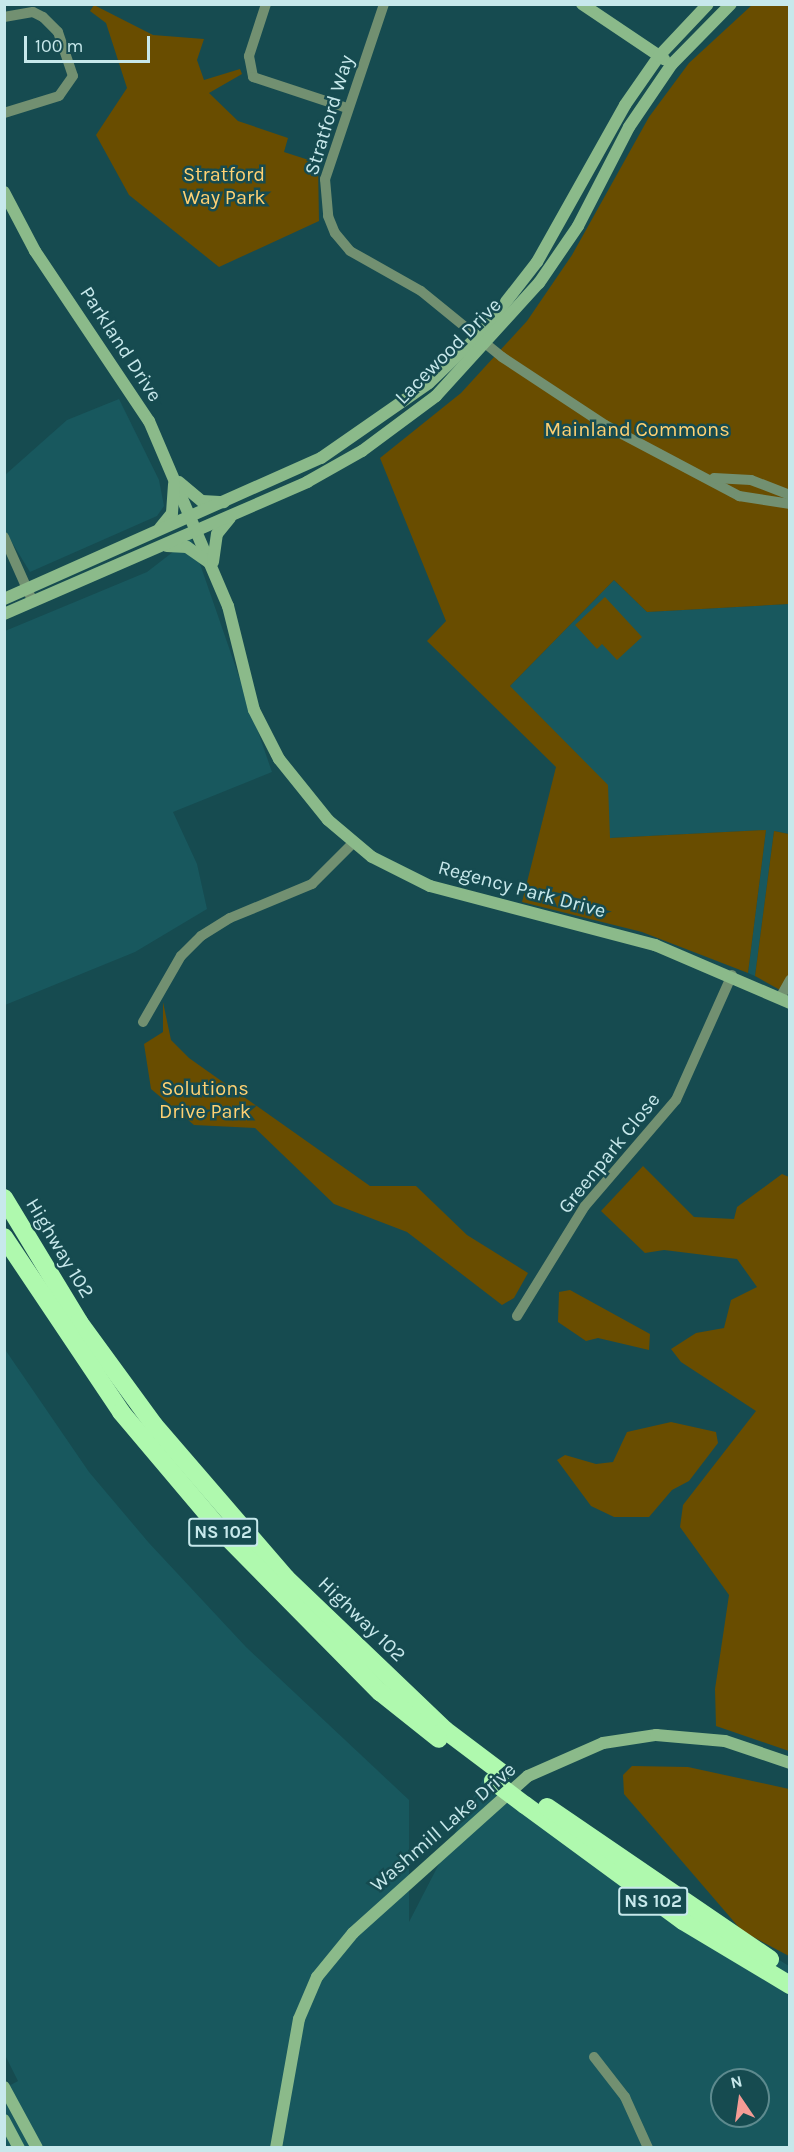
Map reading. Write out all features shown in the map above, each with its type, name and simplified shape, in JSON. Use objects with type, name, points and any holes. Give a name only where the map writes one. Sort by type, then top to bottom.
[{"type":"highway","points":[[4,1192],[79,1322]]},
{"type":"highway","name":"Highway 102","points":[[4,1198],[79,1322],[154,1425],[286,1578],[497,1777]]},
{"type":"highway","name":"Highway 102","points":[[4,1237],[121,1412],[280,1593],[380,1692],[529,1801],[682,1921],[789,1985]]},
{"type":"highway","points":[[4,1253],[121,1412]]},
{"type":"highway","name":"Highway 102","points":[[529,1801],[789,1970]]},
{"type":"main road","points":[[582,4],[672,64]]},
{"type":"main road","name":"Lacewood Drive","points":[[4,614],[156,547],[236,499],[355,439],[482,341],[537,262],[659,56],[708,4]]},
{"type":"main road","name":"Lacewood Drive","points":[[4,599],[154,534],[234,515],[362,451],[436,396],[577,226],[629,126],[672,64],[731,4]]},
{"type":"main road","name":"Parkland Drive","points":[[4,192],[35,251],[127,382],[195,524]]},
{"type":"main road","points":[[174,477],[202,501],[236,499]]},
{"type":"main road","points":[[154,534],[172,513],[174,477]]},
{"type":"main road","points":[[156,547],[187,547],[213,566],[218,534],[234,515]]},
{"type":"main road","name":"Regency Park Drive","points":[[195,524],[213,566],[266,735],[307,798],[354,843],[430,886],[655,945],[732,975],[787,1000]]},
{"type":"main road","name":"Washmill Lake Drive","points":[[276,2148],[299,2019],[317,1977],[353,1933],[528,1776],[591,1747],[656,1735],[725,1741],[789,1763]]},
{"type":"main road","points":[[4,2087],[37,2148]]},
{"type":"main road","points":[[4,2120],[19,2148]]},
{"type":"street","points":[[266,4],[249,57],[253,77],[347,108]]},
{"type":"street","name":"Stratford Way","points":[[384,4],[347,108],[325,179],[328,216],[335,233],[350,251],[421,291],[482,341],[605,425],[714,478]]},
{"type":"street","points":[[4,17],[33,12],[43,17],[58,32],[73,76],[59,96],[4,113]]},
{"type":"street","points":[[714,478],[751,480],[789,495]]},
{"type":"street","points":[[714,478],[739,496],[789,504]]},
{"type":"street","points":[[4,537],[33,602]]},
{"type":"street","points":[[143,1022],[181,956],[201,936],[312,884],[354,843]]},
{"type":"street","name":"Greenpark Close","points":[[517,1316],[585,1206],[675,1100],[732,975]]},
{"type":"street","points":[[787,1000],[789,981]]},
{"type":"street","points":[[594,2057],[625,2097],[648,2148]]},
{"type":"shaded area","points":[[119,399],[159,480],[164,506],[157,516],[30,572],[5,531],[5,475],[67,420]]},
{"type":"shaded area","points":[[191,538],[272,772],[173,812],[197,864],[207,909],[135,952],[5,1005],[5,631],[147,572]]},
{"type":"shaded area","points":[[614,580],[647,612],[789,604],[789,834],[774,831],[755,976],[748,973],[766,830],[610,838],[510,686]]},
{"type":"shaded area","points":[[4,1348],[89,1472],[149,1543],[246,1647],[409,1800],[409,1922],[486,1773],[570,1832],[789,1966],[789,2147],[5,2147],[5,2088],[18,2081],[4,2053]]},
{"type":"green space","name":"Stratford Way Park","points":[[94,5],[153,35],[204,39],[197,60],[204,80],[240,69],[242,74],[209,93],[238,121],[288,138],[284,152],[318,163],[319,221],[219,267],[129,195],[96,135],[127,88],[106,23],[90,11]]},
{"type":"green space","name":"Mainland Commons","points":[[752,5],[789,5],[789,604],[647,612],[614,580],[510,686],[608,785],[610,838],[766,830],[748,973],[642,932],[522,902],[556,767],[427,641],[446,621],[380,458],[461,393],[527,321],[572,255],[649,117],[689,63]]},
{"type":"green space","points":[[605,597],[642,637],[617,660],[602,644],[597,649],[575,625]]},
{"type":"green space","points":[[774,831],[789,834],[789,995],[755,976]]},
{"type":"green space","name":"Solutions Drive Park","points":[[163,1002],[171,1040],[189,1058],[370,1186],[416,1186],[467,1235],[528,1273],[514,1298],[502,1305],[407,1232],[334,1204],[255,1128],[194,1125],[151,1089],[144,1044],[163,1032]]},
{"type":"green space","points":[[643,1166],[694,1217],[734,1219],[737,1207],[782,1174],[789,1177],[789,1751],[716,1726],[715,1689],[729,1595],[680,1527],[683,1505],[756,1411],[681,1362],[671,1349],[696,1333],[724,1328],[731,1300],[757,1287],[737,1259],[664,1250],[645,1253],[601,1211]]},
{"type":"green space","points":[[570,1290],[650,1334],[649,1350],[598,1338],[586,1341],[558,1322],[559,1292]]},
{"type":"green space","points":[[671,1422],[716,1432],[718,1443],[689,1481],[672,1490],[649,1517],[614,1517],[591,1506],[557,1460],[565,1455],[596,1464],[613,1462],[627,1432]]},
{"type":"green space","points":[[632,1766],[688,1767],[789,1789],[789,1956],[742,1931],[624,1794],[623,1775]]}]
